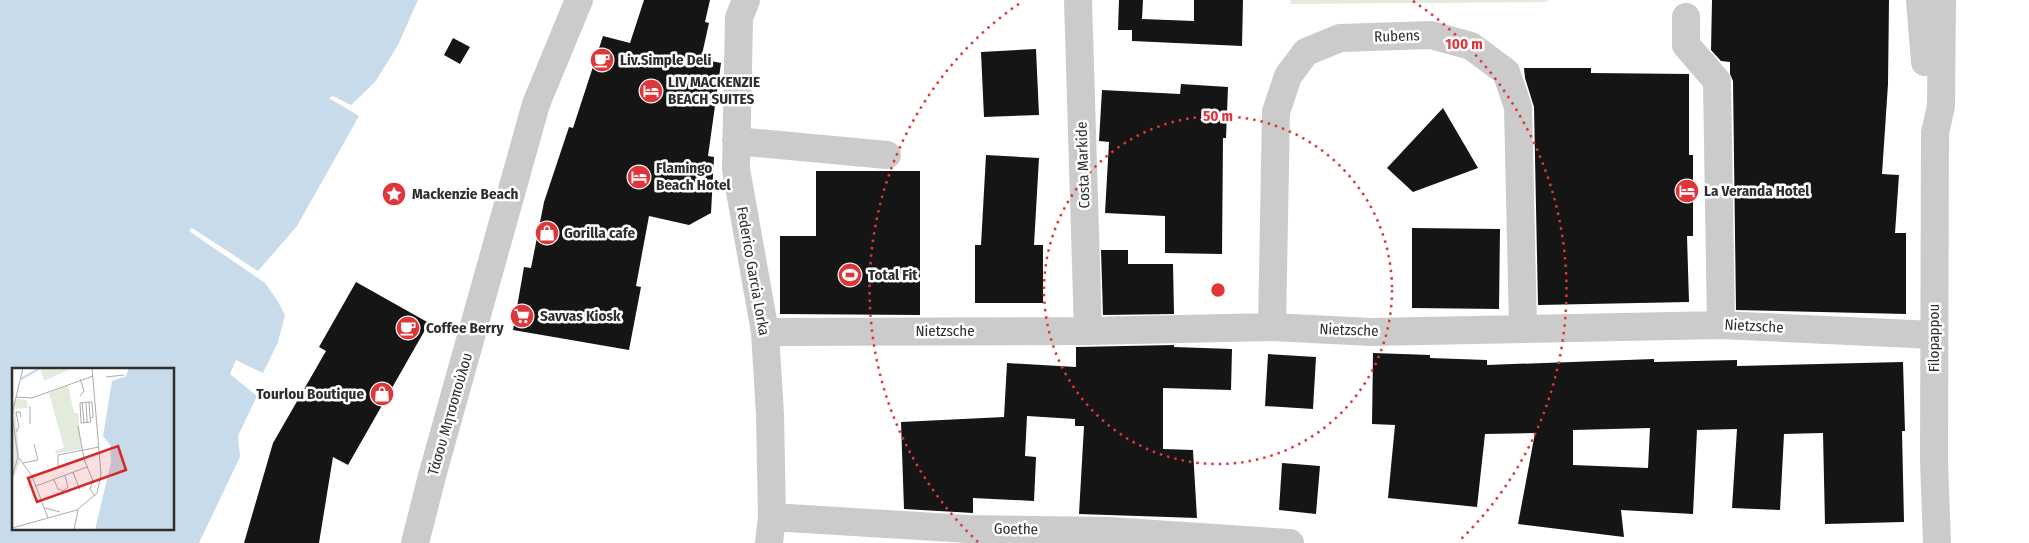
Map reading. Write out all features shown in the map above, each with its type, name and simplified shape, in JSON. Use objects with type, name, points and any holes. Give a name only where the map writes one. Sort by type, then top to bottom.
[{"type":"street","name":"Τάσου Μητσοπούλου","points":[[415,543],[434,467],[536,104],[579,0]]},
{"type":"street","name":"Federico Garcia Lorka","points":[[746,0],[739,18],[736,169],[765,332],[779,389],[779,452],[768,543]]},
{"type":"street","name":"Costa Markide","points":[[1078,0],[1088,330]]},
{"type":"street","name":"Filopappou","points":[[1920,0],[1928,101],[1935,133]]},
{"type":"street","name":"Filopappou","points":[[1937,543],[1934,461],[1935,133],[1941,106],[1942,0]]},
{"type":"street","points":[[1686,17],[1686,44],[1718,81],[1721,325]]},
{"type":"street","name":"Rubens","points":[[1272,327],[1276,112],[1288,76],[1306,52],[1340,38],[1431,35],[1471,46],[1506,72],[1518,108],[1523,328]]},
{"type":"street","points":[[736,140],[887,155]]},
{"type":"street","name":"Nietzsche","points":[[765,332],[1272,327],[1371,332],[1721,325],[1934,335]]},
{"type":"street","name":"Goethe","points":[[772,517],[968,529],[1109,531],[1290,543]]},
{"type":"green space","points":[[1290,0],[1549,0],[1545,2],[1291,4]]},
{"type":"water","points":[[0,0],[418,0],[398,45],[375,82],[351,105],[333,96],[329,98],[359,116],[297,226],[258,271],[192,228],[189,231],[265,283],[285,315],[278,342],[263,373],[236,360],[230,374],[257,396],[238,436],[240,457],[199,543],[0,543]]},
{"type":"building","points":[[644,0],[710,0],[705,22],[709,23],[701,59],[721,63],[708,156],[714,157],[711,213],[689,225],[649,216],[636,286],[641,287],[629,350],[513,330],[524,267],[531,268],[544,202],[569,127],[573,128],[603,36],[630,43]]},
{"type":"building","points":[[1119,0],[1143,0],[1142,19],[1194,21],[1194,0],[1243,0],[1242,46],[1132,41],[1132,30],[1118,30]]},
{"type":"building","points":[[1712,0],[1889,0],[1888,84],[1882,174],[1899,175],[1895,233],[1906,233],[1906,314],[1736,310],[1733,81],[1730,74],[1730,62],[1721,61],[1711,50]]},
{"type":"building","points":[[453,38],[470,47],[460,64],[444,55]]},
{"type":"building","points":[[1036,49],[1039,115],[984,117],[981,52]]},
{"type":"building","points":[[1524,68],[1591,68],[1591,73],[1689,74],[1689,155],[1693,155],[1693,236],[1687,236],[1689,302],[1538,305],[1534,107],[1525,78]]},
{"type":"building","points":[[1181,84],[1228,87],[1226,138],[1223,138],[1222,254],[1165,253],[1165,216],[1105,213],[1109,142],[1099,141],[1102,90],[1180,94]]},
{"type":"building","points":[[1443,108],[1478,168],[1413,192],[1387,168]]},
{"type":"building","points":[[986,155],[1039,158],[1034,245],[1043,245],[1043,303],[975,303],[975,245],[981,245]]},
{"type":"building","name":"Total Fit","points":[[816,171],[920,171],[920,315],[780,314],[780,236],[816,236]]},
{"type":"building","points":[[1412,228],[1500,229],[1499,309],[1412,308]]},
{"type":"building","points":[[1101,250],[1128,250],[1128,264],[1173,264],[1174,314],[1103,315]]},
{"type":"building","points":[[356,282],[429,323],[348,465],[333,457],[319,543],[244,543],[273,443],[326,351],[319,347]]},
{"type":"building","points":[[1174,345],[1174,347],[1232,349],[1231,390],[1163,388],[1163,449],[1193,450],[1197,518],[1079,514],[1084,426],[1075,426],[1075,419],[1027,416],[1025,456],[1036,457],[1034,501],[973,498],[973,513],[904,509],[901,422],[1004,417],[1007,363],[1076,367],[1076,347]]},
{"type":"building","points":[[1373,353],[1487,360],[1487,365],[1654,359],[1654,362],[1737,360],[1737,366],[1903,362],[1905,431],[1902,431],[1904,522],[1825,524],[1823,433],[1784,434],[1780,510],[1732,508],[1737,429],[1697,430],[1693,514],[1621,510],[1624,537],[1518,524],[1535,433],[1485,434],[1477,507],[1388,498],[1395,425],[1372,424]],"holes":[[[1650,428],[1648,468],[1573,465],[1573,430]]]},
{"type":"building","points":[[1268,354],[1316,357],[1313,409],[1265,406]]},
{"type":"building","points":[[1282,463],[1320,466],[1316,514],[1279,510]]},
{"type":"place","name":"Liv.Simple Deli","points":[[602,60]]},
{"type":"place","name":"LIV MACKENZIE BEACH SUITES","points":[[651,91]]},
{"type":"place","name":"Flamingo Beach Hotel","points":[[639,177]]},
{"type":"place","name":"La Veranda Hotel","points":[[1687,191]]},
{"type":"place","name":"Mackenzie Beach","points":[[394,194]]},
{"type":"place","name":"Gorilla cafe","points":[[547,233]]},
{"type":"place","name":"Total Fit","points":[[850,275]]},
{"type":"place","name":"Savvas Kiosk","points":[[522,316]]},
{"type":"place","name":"Coffee Berry","points":[[408,328]]},
{"type":"place","name":"Tourlou Boutique","points":[[382,394]]}]
